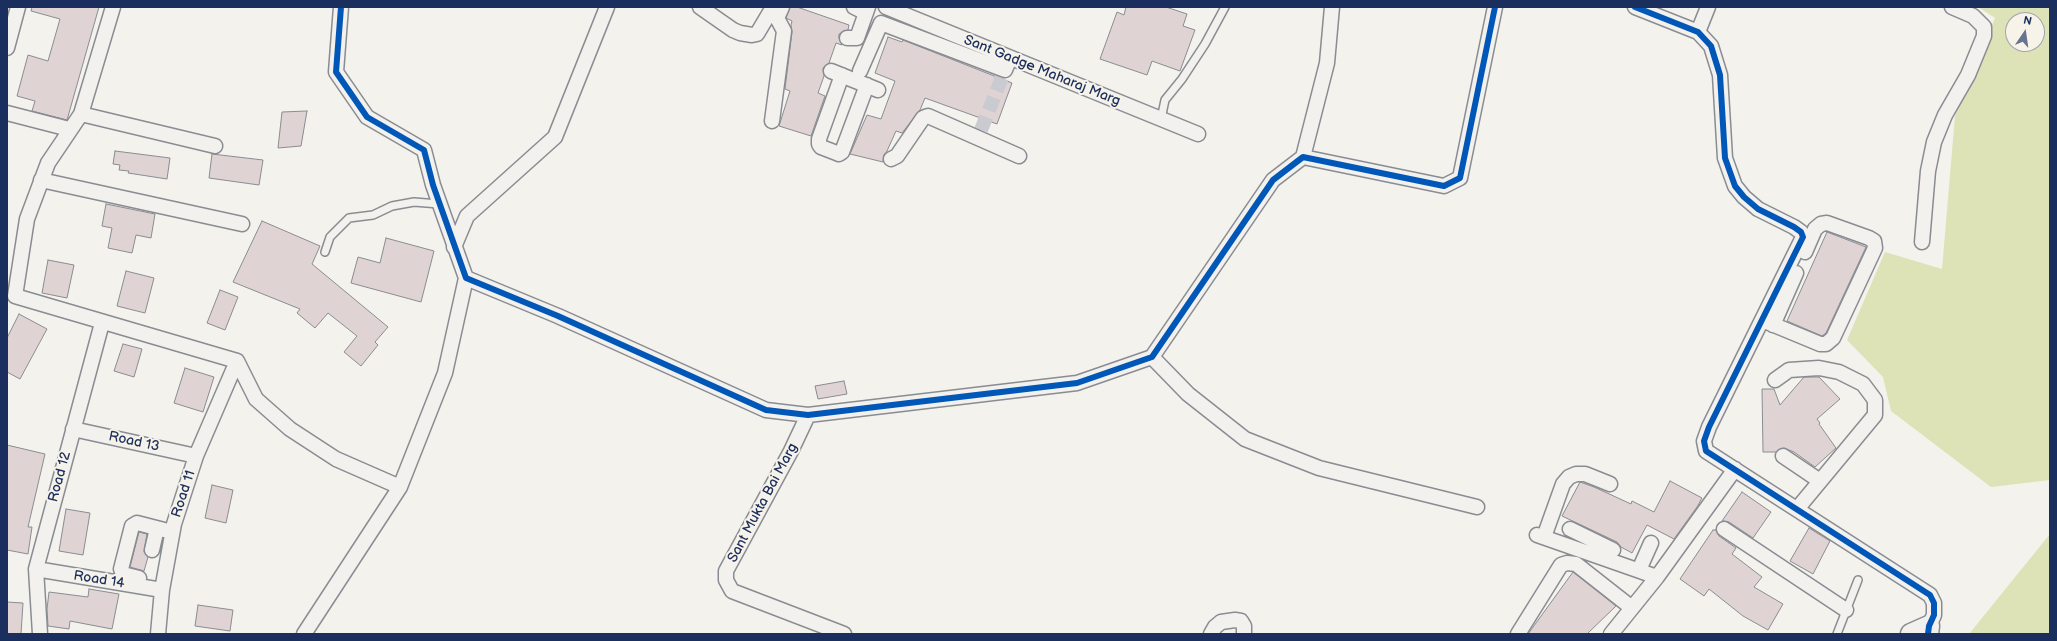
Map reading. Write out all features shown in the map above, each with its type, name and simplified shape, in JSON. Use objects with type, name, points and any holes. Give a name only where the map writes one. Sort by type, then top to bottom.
[{"type":"street","points":[[7,48],[18,7]]},
{"type":"street","points":[[113,7],[81,114],[48,163],[27,219],[15,296],[236,361],[256,399],[290,429],[336,459],[400,487]]},
{"type":"street","points":[[304,634],[400,487],[445,373],[466,278],[439,204],[424,150],[368,117],[336,72],[341,7]]},
{"type":"street","points":[[454,247],[467,216],[555,137],[607,7]]},
{"type":"street","points":[[700,7],[733,30],[752,35],[757,34],[773,7]]},
{"type":"street","points":[[772,121],[784,31],[776,18],[782,7]]},
{"type":"street","points":[[466,278],[558,316],[766,410],[808,415],[1077,383],[1152,357],[1273,180],[1303,157],[1327,63],[1332,7]]},
{"type":"street","points":[[1303,157],[1444,186],[1460,178],[1495,7]]},
{"type":"street","points":[[1634,7],[1698,32],[1711,46],[1720,75],[1725,158],[1735,186],[1758,209],[1801,232],[1803,237],[1767,322]]},
{"type":"street","points":[[1698,32],[1708,7]]},
{"type":"street","points":[[1922,242],[1928,171],[1934,142],[1945,115],[1968,75],[1984,36],[1984,27],[1973,16],[1952,7]]},
{"type":"street","points":[[874,8],[881,23],[1005,70],[1010,58]]},
{"type":"street","points":[[847,38],[853,40],[857,38],[874,8]]},
{"type":"street","points":[[846,76],[873,87],[842,152],[839,154],[821,147],[819,144],[819,138],[874,8]]},
{"type":"street","name":"Sant Gadge Maharaj Marg","points":[[874,8],[910,12],[1010,58],[1198,134]]},
{"type":"street","points":[[846,76],[881,23]]},
{"type":"street","points":[[7,113],[69,130]]},
{"type":"street","points":[[81,114],[215,146]]},
{"type":"street","points":[[891,159],[897,156],[926,116],[980,134],[1019,156]]},
{"type":"street","points":[[41,180],[242,224]]},
{"type":"street","points":[[1767,322],[1820,344],[1826,344],[1832,338],[1846,310],[1875,248],[1874,242],[1869,238],[1827,223],[1820,224],[1815,229],[1767,322],[1709,427],[1704,441],[1706,451],[1930,595],[1934,604],[1934,615],[1923,631]]},
{"type":"street","name":"Road 12","points":[[40,634],[36,569],[102,322]]},
{"type":"street","points":[[1152,357],[1188,394],[1245,439],[1319,468],[1477,507]]},
{"type":"street","name":"Road 11","points":[[158,634],[162,590],[172,532],[196,456],[236,361]]},
{"type":"street","points":[[1775,380],[1789,370],[1819,368],[1839,372],[1864,384],[1876,400],[1875,415],[1797,509]]},
{"type":"street","name":"Sant Mukta Bai Marg","points":[[808,415],[791,452],[726,571],[726,580],[732,591],[844,634]]},
{"type":"street","name":"Road 13","points":[[73,429],[196,456]]},
{"type":"street","points":[[1783,456],[1820,481]]},
{"type":"street","points":[[1611,634],[1657,577],[1736,469]]},
{"type":"street","points":[[1610,484],[1585,474],[1576,474],[1569,477],[1564,484],[1540,536],[1595,548],[1613,550]]},
{"type":"street","points":[[139,578],[123,574],[121,569],[132,526],[137,523],[172,532]]},
{"type":"street","points":[[152,550],[157,528]]},
{"type":"street","points":[[1570,529],[1595,548],[1639,570],[1657,577]]},
{"type":"street","points":[[1724,529],[1846,610]]},
{"type":"street","points":[[1639,570],[1651,543]]},
{"type":"street","points":[[1518,634],[1562,565],[1567,563],[1576,564],[1632,608]]},
{"type":"street","name":"Road 14","points":[[36,569],[162,590]]},
{"type":"street","points":[[1211,634],[1215,627],[1221,622],[1235,620],[1241,621],[1244,626],[1244,634]]},
{"type":"lane","points":[[1161,119],[1165,100],[1182,79],[1205,44],[1225,7]]},
{"type":"lane","points":[[325,252],[330,237],[349,218],[373,215],[392,206],[414,202],[439,204]]},
{"type":"lane","points":[[1837,634],[1858,580]]},
{"type":"green space","points":[[1978,7],[2050,7],[2050,480],[1991,487],[1891,411],[1883,377],[1847,340],[1885,252],[1942,269],[1955,116],[1995,18]]},
{"type":"green space","points":[[2050,534],[2050,634],[1969,634]]},
{"type":"building","points":[[32,7],[99,7],[67,120],[32,111],[35,101],[17,96],[28,55],[48,61],[60,19],[31,11]]},
{"type":"building","points":[[790,7],[797,7],[849,25],[848,30],[839,34],[842,45],[836,43],[829,63],[823,68],[824,76],[818,93],[825,96],[811,136],[779,126],[790,91],[785,89],[792,32],[792,21],[786,18]]},
{"type":"building","points":[[1126,7],[1166,7],[1187,14],[1183,26],[1195,30],[1180,71],[1152,61],[1147,75],[1100,59],[1117,12],[1124,15]]},
{"type":"building","points":[[888,37],[902,42],[903,40],[1012,83],[997,124],[925,98],[920,110],[902,133],[896,131],[884,155],[883,162],[850,154],[867,115],[881,119],[895,81],[875,73]]},
{"type":"building","points":[[307,111],[301,146],[278,148],[282,112]]},
{"type":"building","points":[[115,151],[170,158],[167,179],[128,173],[129,171],[119,170],[120,165],[113,164]]},
{"type":"building","points":[[212,154],[263,160],[259,185],[209,178]]},
{"type":"building","points":[[106,204],[155,214],[151,238],[136,235],[132,253],[108,248],[112,228],[102,226]]},
{"type":"building","points":[[262,221],[320,246],[312,264],[388,327],[375,342],[378,345],[361,366],[344,352],[357,336],[328,313],[315,328],[297,313],[300,309],[233,282]]},
{"type":"building","points":[[1827,232],[1866,247],[1826,333],[1822,336],[1787,321]]},
{"type":"building","points":[[386,238],[434,251],[421,302],[351,283],[358,257],[380,263]]},
{"type":"building","points":[[48,260],[74,265],[67,298],[42,293]]},
{"type":"building","points":[[126,271],[154,278],[145,313],[117,306]]},
{"type":"building","points":[[220,290],[238,297],[225,330],[207,323]]},
{"type":"building","points":[[19,314],[47,329],[20,379],[7,372],[7,338]]},
{"type":"building","points":[[123,344],[142,349],[134,377],[114,371]]},
{"type":"building","points":[[185,368],[214,377],[203,412],[174,403]]},
{"type":"building","points":[[1804,377],[1819,377],[1840,399],[1817,419],[1836,448],[1815,467],[1794,452],[1784,448],[1776,452],[1763,452],[1762,389],[1774,389],[1780,405]]},
{"type":"building","points":[[844,381],[847,394],[818,399],[815,386]]},
{"type":"building","points":[[7,445],[45,454],[28,527],[32,527],[28,554],[7,550]]},
{"type":"building","points":[[1670,481],[1702,498],[1674,539],[1647,525],[1632,553],[1621,547],[1617,542],[1562,516],[1580,482],[1631,504],[1632,501],[1654,512]]},
{"type":"building","points":[[212,485],[233,490],[226,523],[205,518]]},
{"type":"building","points":[[1742,492],[1771,512],[1753,538],[1729,522],[1722,521]]},
{"type":"building","points":[[66,509],[90,513],[83,555],[59,551]]},
{"type":"building","points":[[1809,528],[1830,541],[1813,574],[1790,561]]},
{"type":"building","points":[[1713,530],[1716,530],[1719,536],[1736,548],[1732,554],[1762,577],[1754,587],[1783,604],[1768,630],[1743,616],[1709,589],[1704,596],[1680,579]]},
{"type":"building","points":[[139,532],[147,534],[144,552],[148,557],[144,571],[130,567]]},
{"type":"building","points":[[1573,572],[1616,606],[1587,634],[1528,634]]},
{"type":"building","points":[[89,589],[119,594],[112,629],[70,621],[69,629],[48,626],[47,609],[49,592],[88,597]]},
{"type":"building","points":[[7,602],[23,603],[21,634],[7,634]]},
{"type":"building","points":[[198,605],[233,610],[230,631],[195,626]]},
{"type":"tunnel","points":[[981,130],[1005,70]]},
{"type":"cycle path","points":[[341,7],[336,72],[367,117],[424,150],[433,185],[466,278],[558,316],[766,410],[808,415],[1077,383],[1152,357],[1273,180],[1303,157],[1444,186],[1460,178],[1495,7]]},
{"type":"cycle path","points":[[1635,7],[1698,32],[1711,46],[1720,75],[1725,158],[1735,186],[1744,197],[1758,209],[1794,227],[1801,232],[1803,237],[1709,427],[1704,441],[1706,451],[1930,595],[1934,603],[1934,615],[1929,626],[1928,634]]}]
